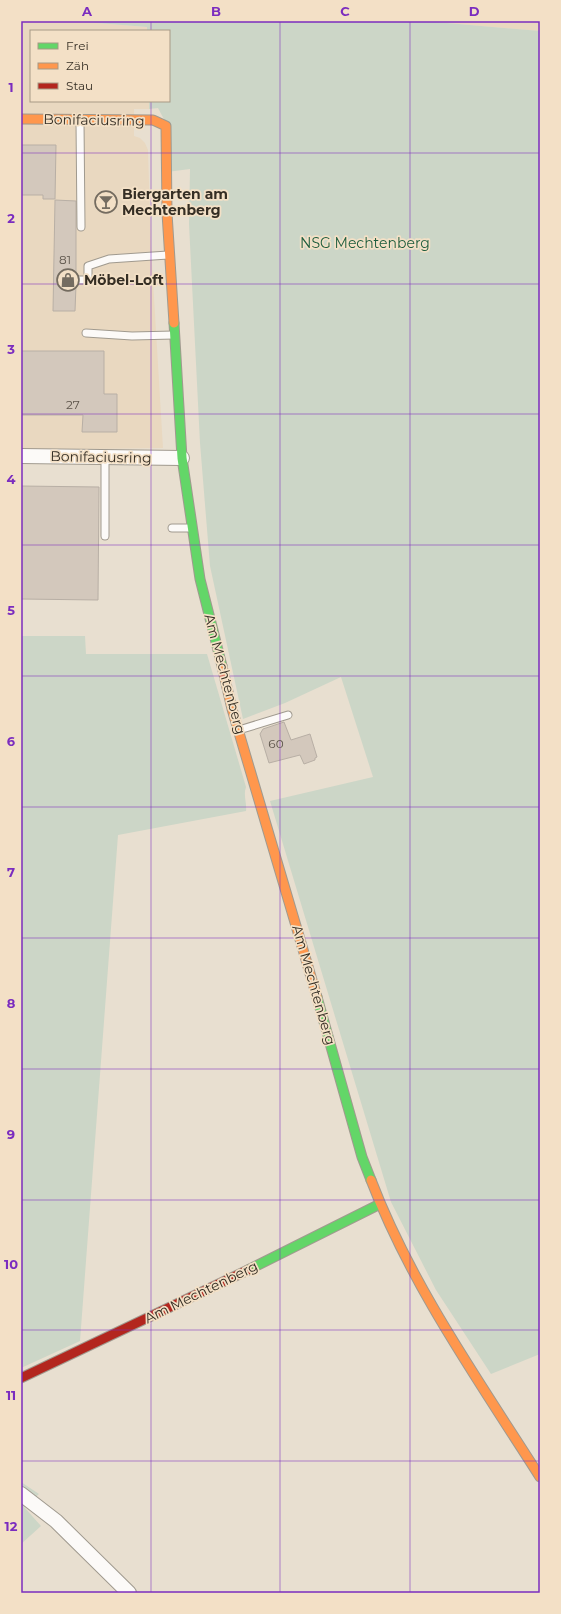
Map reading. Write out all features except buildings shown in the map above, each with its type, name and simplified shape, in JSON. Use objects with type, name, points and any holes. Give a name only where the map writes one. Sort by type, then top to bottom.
[{"type":"street","name":"Bonifaciusring","points":[[21,119],[153,120],[166,126]]},
{"type":"street","name":"Am Mechtenberg","points":[[166,126],[170,255],[182,458],[191,528],[200,579],[239,730],[302,942],[362,1156],[380,1204],[416,1279],[458,1351],[481,1384],[540,1477]]},
{"type":"street","name":"Bonifaciusring","points":[[21,456],[182,458]]},
{"type":"street","name":"Am Mechtenberg","points":[[21,1378],[228,1280],[380,1204]]},
{"type":"street","points":[[21,1494],[61,1526],[129,1593]]},
{"type":"lane","points":[[80,119],[81,227]]},
{"type":"lane","points":[[76,280],[88,280],[88,266],[109,259],[170,255]]},
{"type":"lane","points":[[86,333],[132,336],[174,335]]},
{"type":"lane","points":[[105,457],[105,536]]},
{"type":"lane","points":[[172,528],[191,528]]},
{"type":"lane","points":[[239,730],[288,715]]},
{"type":"shaded area","points":[[21,21],[72,21],[147,27],[147,30],[30,30],[30,102],[149,102],[149,109],[134,109],[134,136],[140,138],[145,143],[148,150],[151,247],[163,448],[21,450]]},
{"type":"shaded area","points":[[424,21],[540,21],[540,31]]},
{"type":"green space","name":"NSG Mechtenberg","points":[[72,21],[424,21],[540,31],[540,1354],[491,1374],[436,1290],[391,1202],[270,801],[373,777],[341,677],[285,703],[243,719],[210,566],[200,443],[189,224],[190,169],[167,172],[167,125],[158,108],[149,109],[149,102],[170,102],[170,30],[147,30],[147,27]]},
{"type":"green space","points":[[21,636],[85,636],[86,654],[207,654],[246,787],[246,811],[118,835],[80,1341],[21,1368]]},
{"type":"green space","points":[[21,1482],[39,1494],[24,1507],[41,1526],[21,1544]]},
{"type":"traffic: fast","points":[[174,323],[182,458],[200,579],[222,666]]},
{"type":"traffic: fast","points":[[317,997],[362,1157],[371,1180]]},
{"type":"traffic: fast","points":[[248,1270],[380,1204]]},
{"type":"traffic: slow","points":[[21,119],[153,120],[166,126],[167,213],[174,323]]},
{"type":"traffic: slow","points":[[222,666],[232,709],[317,997]]},
{"type":"traffic: slow","points":[[371,1180],[406,1258],[426,1296],[540,1477]]},
{"type":"traffic: jam","points":[[21,1378],[248,1270]]},
{"type":"place","name":"Biergarten am Mechtenberg","points":[[106,202]]},
{"type":"place","name":"Möbel-Loft","points":[[68,280]]}]
